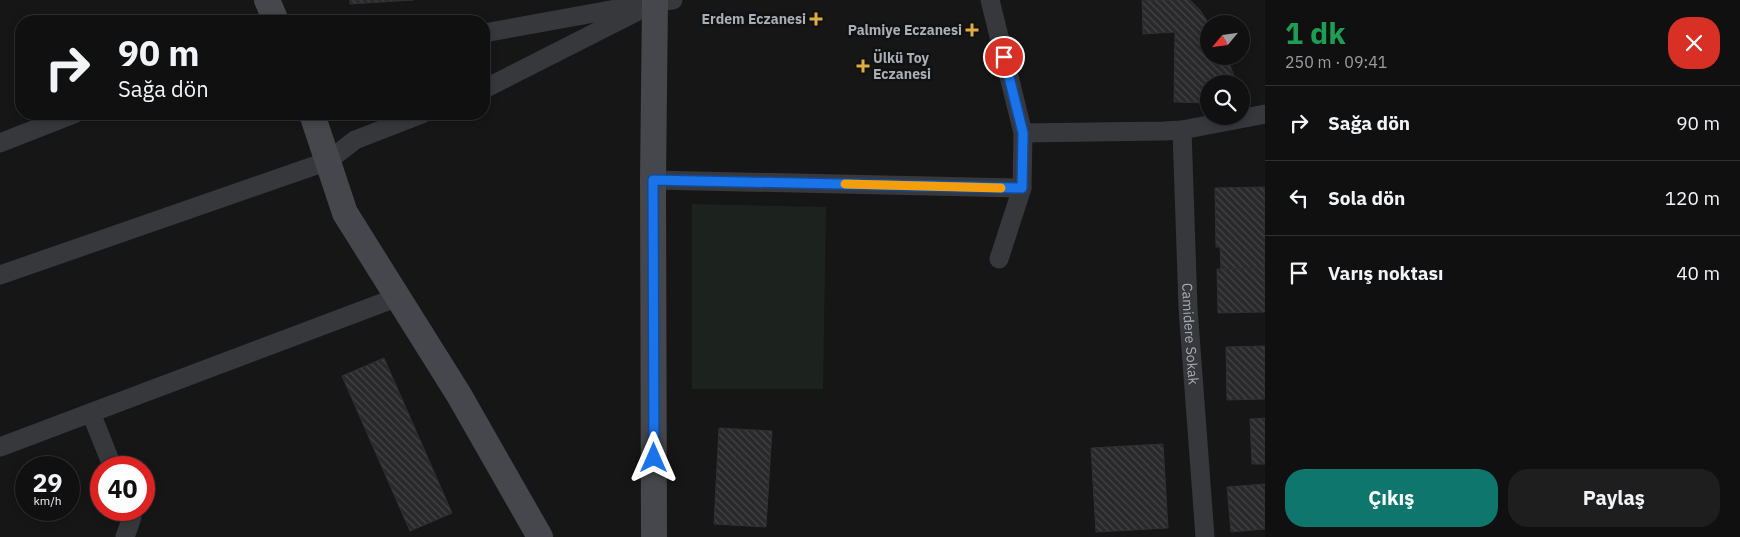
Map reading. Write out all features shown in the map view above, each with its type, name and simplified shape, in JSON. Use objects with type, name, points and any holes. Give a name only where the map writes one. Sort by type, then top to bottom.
[{"type":"street","points":[[267,0],[273,15]]},
{"type":"street","points":[[990,0],[1023,133],[1022,188],[999,259]]},
{"type":"street","points":[[490,33],[661,1]]},
{"type":"street","points":[[490,86],[661,1]]},
{"type":"street","points":[[654,537],[653,180],[661,1]]},
{"type":"street","points":[[1023,133],[1182,130],[1265,114]]},
{"type":"street","points":[[0,143],[59,120]]},
{"type":"street","points":[[314,120],[346,213],[459,395],[540,537]]},
{"type":"street","points":[[0,275],[328,161],[355,140],[407,120]]},
{"type":"street","name":"Camidere Sokak","points":[[1182,130],[1188,308],[1205,537]]},
{"type":"street","points":[[653,180],[1022,188]]},
{"type":"street","points":[[0,448],[398,297]]},
{"type":"street","points":[[91,412],[108,456]]},
{"type":"street","points":[[125,537],[131,521]]},
{"type":"shaded area","points":[[692,204],[826,207],[823,389],[692,389]]},
{"type":"building","points":[[350,0],[413,0],[350,4]]},
{"type":"building","points":[[1142,0],[1190,0],[1203,15],[1200,15],[1200,65],[1230,65],[1234,75],[1200,75],[1200,103],[1174,102],[1175,32],[1143,34]]},
{"type":"building","points":[[1265,187],[1265,268],[1221,269],[1220,247],[1216,247],[1215,188]]},
{"type":"building","points":[[1265,268],[1265,312],[1218,313],[1217,269]]},
{"type":"building","points":[[1265,346],[1265,399],[1227,400],[1226,347]]},
{"type":"building","points":[[384,358],[452,513],[410,531],[342,376]]},
{"type":"building","points":[[1265,418],[1265,464],[1252,464],[1250,419]]},
{"type":"building","points":[[719,428],[772,431],[766,527],[714,524]]},
{"type":"building","points":[[1163,444],[1168,528],[1096,532],[1091,448]]},
{"type":"building","points":[[1265,484],[1265,529],[1231,532],[1227,487]]},
{"type":"slow traffic","points":[[845,184],[1001,188]]},
{"type":"place","name":"Erdem Eczanesi","points":[[816,19]]},
{"type":"place","name":"Palmiye Eczanesi","points":[[972,30]]},
{"type":"place","name":"Ülkü Toy Eczanesi","points":[[863,66]]},
{"type":"route","points":[[654,458],[653,180],[1022,188],[1023,133],[1004,57]]}]
